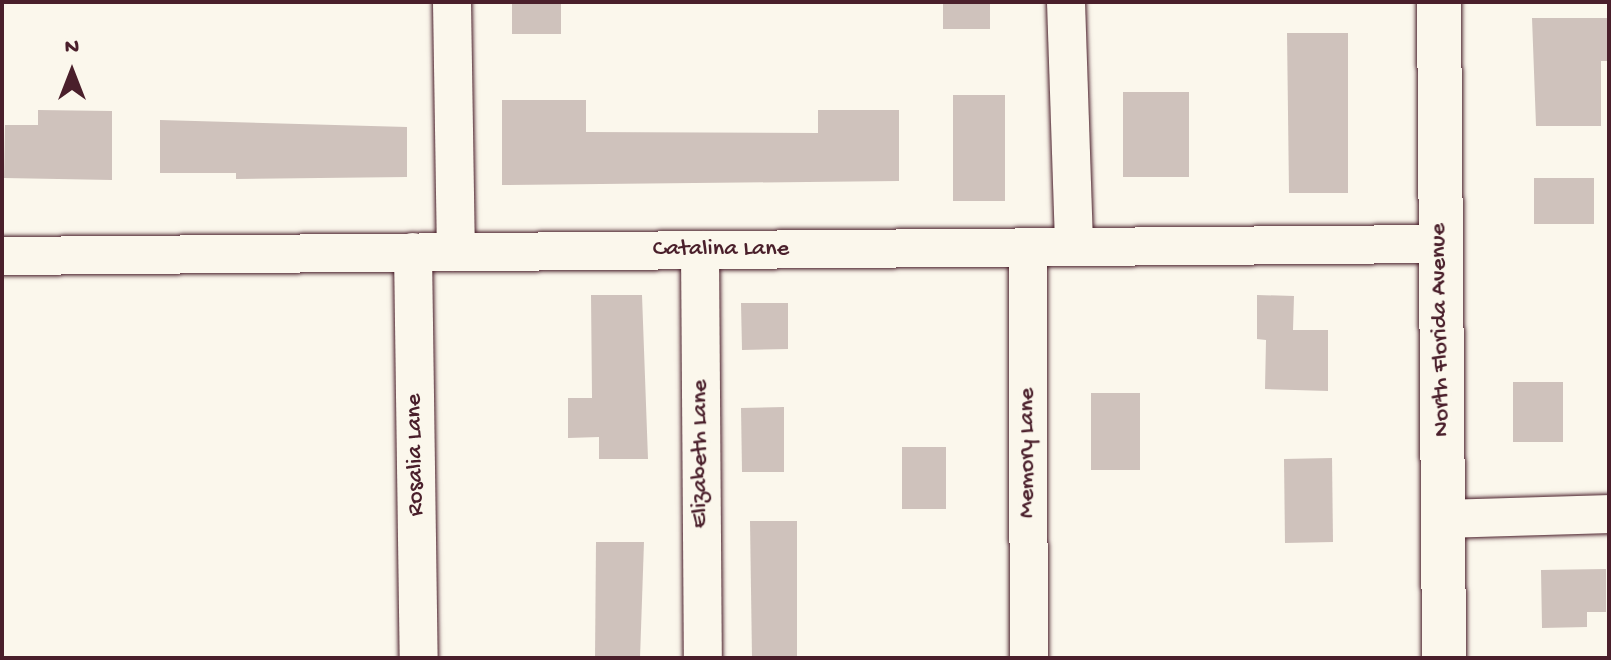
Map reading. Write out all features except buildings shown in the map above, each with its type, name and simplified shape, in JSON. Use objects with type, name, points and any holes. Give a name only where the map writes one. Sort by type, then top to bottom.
[{"type":"main road","name":"North Florida Avenue","points":[[1439,2],[1444,658]]},
{"type":"street","points":[[452,2],[456,252]]},
{"type":"street","points":[[1066,2],[1074,247]]},
{"type":"street","name":"Catalina Lane","points":[[2,256],[1439,244]]},
{"type":"street","name":"Memory Lane","points":[[1028,247],[1029,658]]},
{"type":"street","name":"Elizabeth Lane","points":[[700,250],[703,658]]},
{"type":"street","name":"Rosalia Lane","points":[[413,252],[419,658]]},
{"type":"street","points":[[1445,519],[1609,514]]}]
